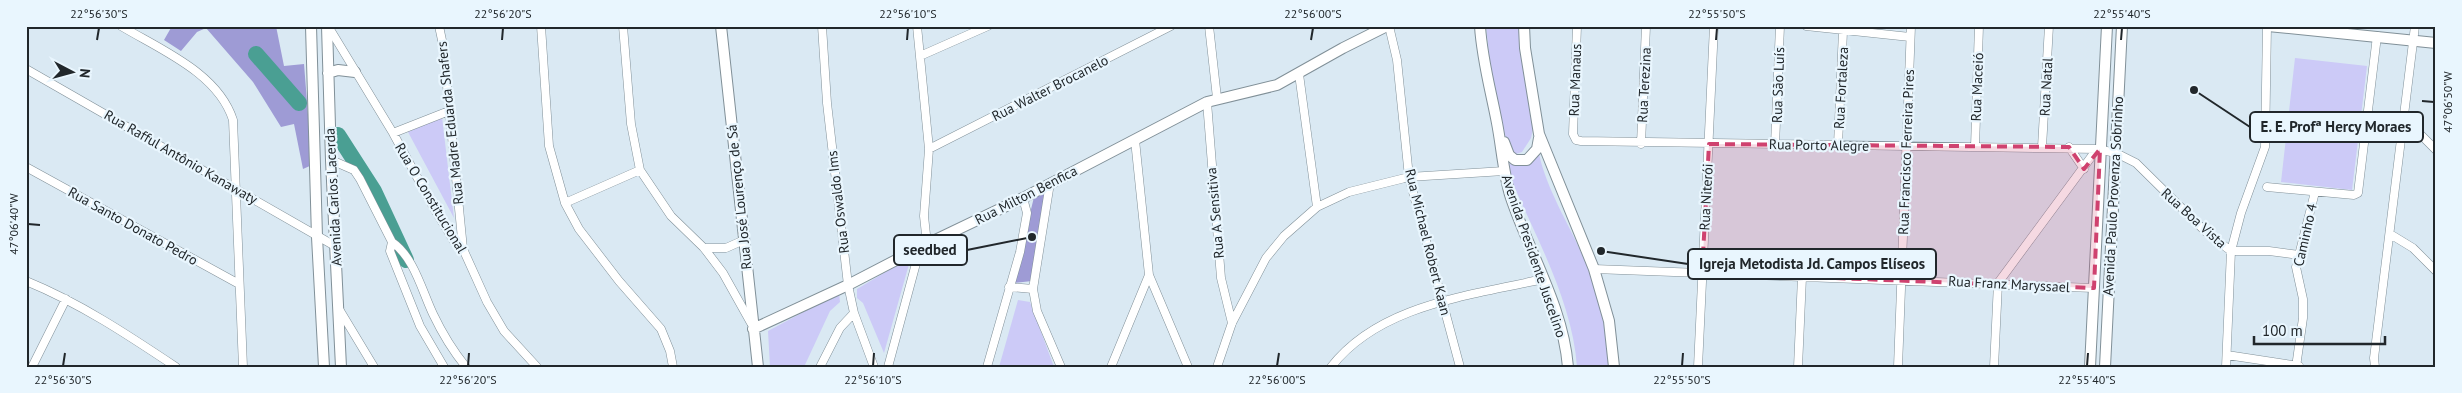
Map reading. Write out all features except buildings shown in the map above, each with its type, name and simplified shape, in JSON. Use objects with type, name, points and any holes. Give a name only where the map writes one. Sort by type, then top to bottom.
[{"type":"main road","name":"Avenida Carlos Lacerda","points":[[311,26],[324,367]]},
{"type":"main road","name":"Avenida Carlos Lacerda","points":[[328,26],[331,160],[341,367]]},
{"type":"main road","name":"Rua José Lourenço de Sá","points":[[721,26],[758,367]]},
{"type":"main road","name":"Rua Milton Benfica","points":[[754,329],[848,285],[926,244],[1023,198],[1207,102],[1217,98],[1277,85],[1343,48],[1388,26]]},
{"type":"main road","name":"Avenida Presidente Juscelino","points":[[1480,26],[1482,55],[1497,124],[1504,171],[1512,199],[1544,279],[1561,328],[1568,367]]},
{"type":"main road","points":[[1524,26],[1525,48],[1540,134],[1594,269],[1609,321],[1614,367]]},
{"type":"main road","name":"Avenida Paulo Provenza Sobrinho","points":[[2090,367],[2099,149],[2107,26]]},
{"type":"main road","name":"Avenida Paulo Provenza Sobrinho","points":[[2105,367],[2122,26]]},
{"type":"main road","points":[[2268,26],[2436,43]]},
{"type":"main road","points":[[328,74],[338,70],[355,72]]},
{"type":"main road","points":[[1497,124],[1509,155],[1515,160],[1527,160],[1533,155],[1537,149],[1540,134]]},
{"type":"street","points":[[121,26],[204,77],[228,105],[233,120],[243,367]]},
{"type":"street","name":"Rua O Constitucional","points":[[328,26],[394,133],[435,210],[455,242],[463,249],[487,302],[504,331],[537,367]]},
{"type":"street","name":"Rua Madre Eduarda Shafers","points":[[439,26],[443,45],[463,249]]},
{"type":"street","points":[[541,26],[549,146],[565,204],[579,229],[661,329],[670,351],[673,367]]},
{"type":"street","points":[[623,26],[632,124],[640,170],[671,216],[704,248],[723,273],[754,329]]},
{"type":"street","name":"Rua Oswaldo Ims","points":[[822,26],[827,103],[848,285],[854,313],[874,367]]},
{"type":"street","points":[[888,367],[918,256],[926,244],[924,216],[929,149],[917,26]]},
{"type":"street","points":[[920,56],[988,26]]},
{"type":"street","name":"Rua Walter Brocanelo","points":[[929,149],[1171,26]]},
{"type":"street","points":[[1209,26],[1217,98]]},
{"type":"street","name":"Rua Michael Robert Kaan","points":[[1388,26],[1397,60],[1409,177],[1460,367]]},
{"type":"street","name":"Rua Manaus","points":[[1573,134],[1577,26]]},
{"type":"street","name":"Rua Terezina","points":[[1641,144],[1646,26]]},
{"type":"street","name":"Rua Niterói","points":[[1698,367],[1714,26]]},
{"type":"street","name":"Rua São Luís","points":[[1775,145],[1780,26]]},
{"type":"street","points":[[1806,26],[1910,38]]},
{"type":"street","name":"Rua Francisco Ferreira Pires","points":[[1898,367],[1911,26]]},
{"type":"street","name":"Rua Maceió","points":[[1976,147],[1979,26]]},
{"type":"street","name":"Rua Natal","points":[[2042,147],[2049,26]]},
{"type":"street","points":[[2226,367],[2231,251],[2241,213],[2265,146],[2268,26]]},
{"type":"street","points":[[2375,367],[2374,358],[2415,26]]},
{"type":"street","name":"Rua Fortaleza","points":[[1838,145],[1843,31]]},
{"type":"street","points":[[2267,187],[2354,195],[2359,191],[2377,36]]},
{"type":"street","name":"Rua Rafful Antônio Kanawaty","points":[[26,69],[335,246]]},
{"type":"street","points":[[1299,74],[1316,207]]},
{"type":"street","name":"Rua A Sensitiva","points":[[1207,102],[1221,278],[1232,323]]},
{"type":"street","points":[[394,133],[448,111]]},
{"type":"street","points":[[2405,119],[2436,150]]},
{"type":"street","name":"Rua Porto Alegre","points":[[1573,134],[1576,140],[1581,141],[1641,144],[2069,147],[2099,149]]},
{"type":"street","points":[[1135,140],[1150,275],[1188,367]]},
{"type":"street","points":[[2069,147],[2084,169]]},
{"type":"street","points":[[1994,367],[1998,283],[2099,149]]},
{"type":"street","name":"Rua Boa Vista","points":[[2099,149],[2116,153],[2136,163],[2206,232],[2231,251],[2269,251],[2299,254]]},
{"type":"street","points":[[331,160],[346,165],[357,175],[392,242],[402,249],[434,317],[466,367]]},
{"type":"street","name":"Rua Santo Donato Pedro","points":[[26,167],[239,284]]},
{"type":"street","points":[[565,204],[640,170]]},
{"type":"street","points":[[1216,367],[1232,323],[1266,258],[1284,236],[1316,207],[1349,192],[1409,177],[1504,171]]},
{"type":"street","points":[[1050,183],[1033,289],[1037,311],[1061,367]]},
{"type":"street","name":"Caminho 4","points":[[2298,366],[2303,299],[2296,273],[2314,192]]},
{"type":"street","points":[[987,367],[1020,252],[1027,213],[1023,198]]},
{"type":"street","points":[[2390,234],[2413,248],[2436,271]]},
{"type":"street","points":[[704,248],[726,248],[744,240]]},
{"type":"street","points":[[392,242],[390,251],[420,326],[444,367]]},
{"type":"street","name":"Rua Franz Maryssael","points":[[1594,269],[2094,288]]},
{"type":"street","points":[[1111,367],[1150,275]]},
{"type":"street","points":[[1798,367],[1802,277]]},
{"type":"street","points":[[1331,367],[1358,339],[1391,319],[1442,302],[1544,279]]},
{"type":"street","points":[[26,281],[66,299],[109,323],[176,367]]},
{"type":"street","points":[[1009,287],[1033,289]]},
{"type":"street","points":[[32,367],[66,299]]},
{"type":"street","points":[[339,309],[374,367]]},
{"type":"street","points":[[820,367],[840,328],[854,313]]},
{"type":"street","points":[[2227,355],[2298,366]]},
{"type":"highlighted area","points":[[1709,144],[2069,147],[2084,169],[2100,149],[2094,288],[1702,273]]},
{"type":"shaded area","points":[[172,26],[276,26],[284,66],[304,64],[312,165],[303,169],[294,124],[281,127],[253,82],[206,28],[197,32],[181,51],[164,40]]},
{"type":"shaded area","points":[[1486,26],[1518,26],[1533,129],[1531,138],[1522,152],[1516,154],[1506,147],[1490,64]]},
{"type":"shaded area","points":[[2295,58],[2367,66],[2352,190],[2281,182]]},
{"type":"shaded area","points":[[442,117],[454,218],[408,132]]},
{"type":"shaded area","points":[[1539,154],[1548,183],[1592,278],[1607,341],[1609,367],[1577,367],[1574,343],[1561,294],[1510,177],[1507,163],[1525,164]]},
{"type":"shaded area","points":[[1035,193],[1046,193],[1032,281],[1013,283]]},
{"type":"shaded area","points":[[911,257],[884,353],[863,303],[857,298],[857,289]]},
{"type":"shaded area","points":[[839,293],[840,302],[830,311],[804,367],[770,367],[768,331]]},
{"type":"shaded area","points":[[1018,300],[1030,302],[1054,367],[999,367]]},
{"type":"waterway","points":[[256,54],[299,103]]},
{"type":"waterway","points":[[338,135],[374,191],[406,260]]},
{"type":"place","name":"E. E. Profª Hercy Moraes","points":[[2194,90]]},
{"type":"place","name":"seedbed","points":[[1032,237]]},
{"type":"place","name":"Igreja Metodista Jd. Campos Elíseos","points":[[1601,251]]}]
